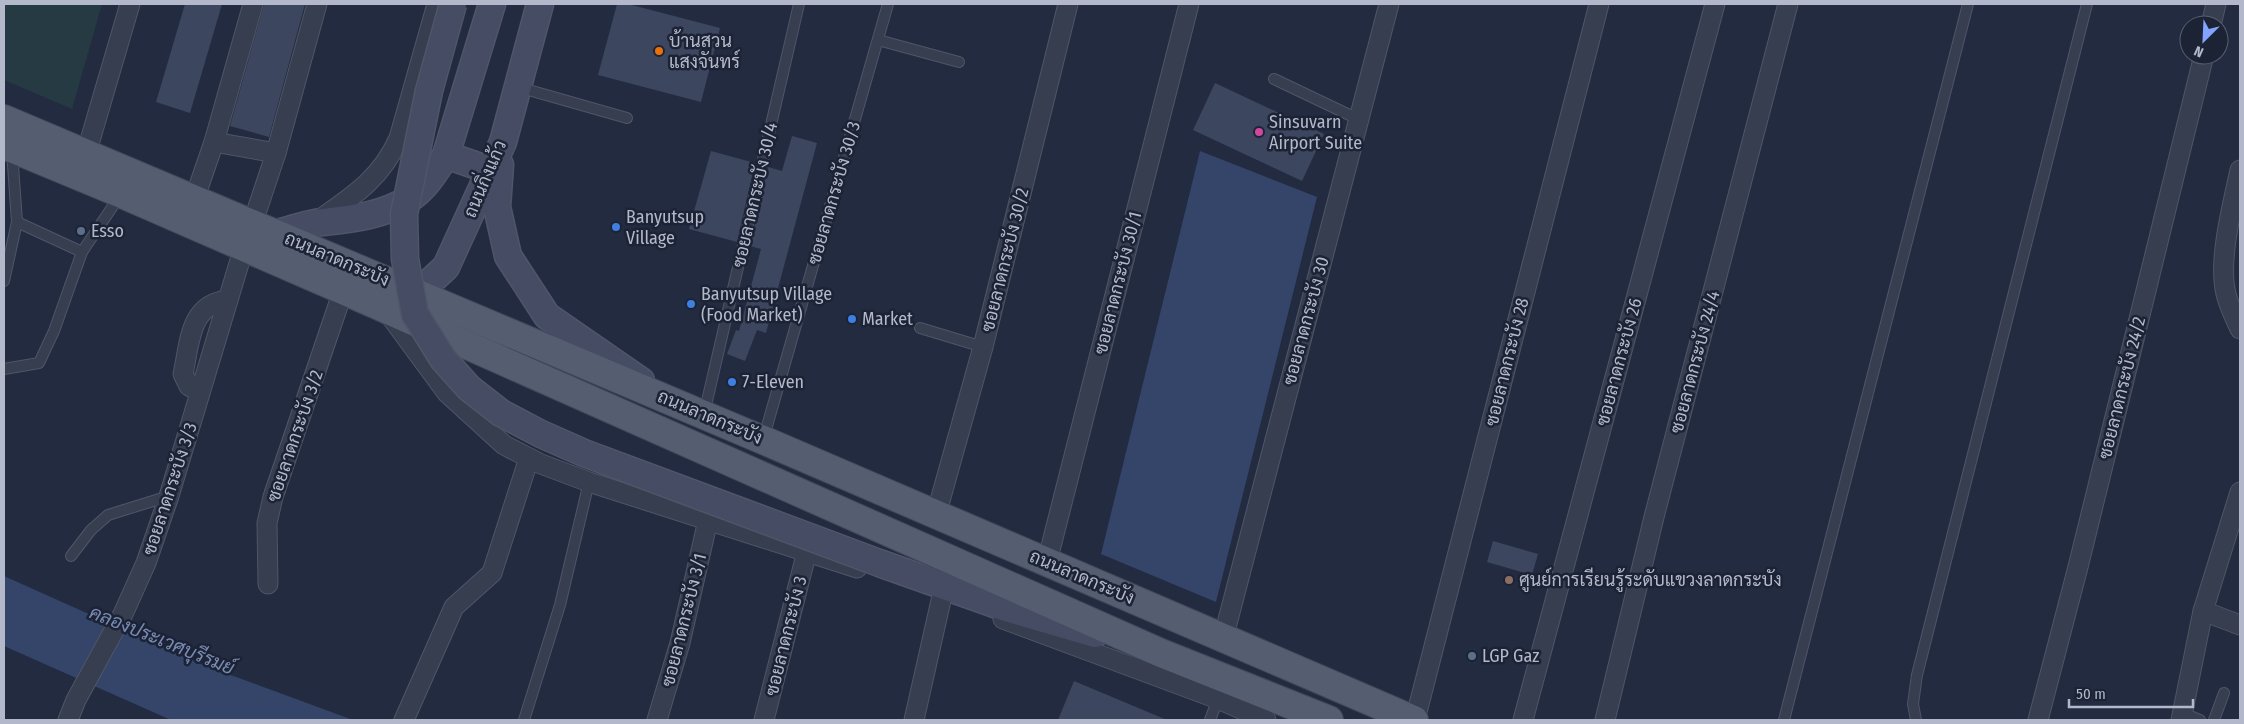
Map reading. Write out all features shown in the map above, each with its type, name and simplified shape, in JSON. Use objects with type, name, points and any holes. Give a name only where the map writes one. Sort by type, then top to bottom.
[{"type":"main road","points":[[454,4],[429,91],[404,214],[405,259],[415,314],[443,358],[468,388],[501,412],[541,434],[584,453],[1006,608],[1161,653]]},
{"type":"main road","points":[[258,235],[313,224],[354,219],[383,211],[409,199],[432,176],[446,155],[492,4]]},
{"type":"main road","name":"ถนนกิ่งแก้ว","points":[[418,294],[446,267],[502,142],[540,4]]},
{"type":"main road","name":"ถนนลาดกระบัง","points":[[4,119],[194,200],[258,235],[343,291],[1161,653],[1329,720]]},
{"type":"main road","points":[[502,142],[497,206],[508,256],[547,316],[666,398]]},
{"type":"main road","name":"ถนนลาดกระบัง","points":[[8,147],[122,194],[258,235],[418,294],[666,398],[1415,720]]},
{"type":"main road","points":[[446,155],[490,170]]},
{"type":"main road","points":[[378,306],[418,294]]},
{"type":"street","points":[[86,154],[130,4]]},
{"type":"street","points":[[194,200],[214,142],[254,4]]},
{"type":"street","name":"ซอยลาดกระบัง 3/3","points":[[68,720],[76,700],[124,614],[146,564],[169,496],[228,300],[258,235],[276,153],[317,4]]},
{"type":"street","points":[[313,224],[368,184],[391,156],[399,138],[437,4]]},
{"type":"street","name":"ซอยลาดกระบัง 30/2","points":[[936,515],[983,347],[1068,4]]},
{"type":"street","name":"ซอยลาดกระบัง 30/1","points":[[1047,562],[1189,4]]},
{"type":"street","name":"ซอยลาดกระบัง 30","points":[[1223,638],[1360,120],[1388,4]]},
{"type":"street","name":"ซอยลาดกระบัง 28","points":[[1415,720],[1599,4]]},
{"type":"street","name":"ซอยลาดกระบัง 26","points":[[1523,720],[1715,4]]},
{"type":"street","name":"ซอยลาดกระบัง 24/4","points":[[1605,720],[1654,517],[1788,4]]},
{"type":"street","name":"ซอยลาดกระบัง 24/2","points":[[2038,720],[2078,568],[2202,65]]},
{"type":"street","points":[[214,142],[276,153]]},
{"type":"street","points":[[2240,170],[2237,202],[2223,272],[2225,290],[2240,329]]},
{"type":"street","name":"ซอยลาดกระบัง 3/2","points":[[268,584],[267,523],[343,291]]},
{"type":"street","points":[[378,306],[447,393],[504,445],[529,458],[590,482],[942,596],[1218,699],[1266,720]]},
{"type":"street","points":[[404,720],[454,607],[492,573],[529,458]]},
{"type":"street","points":[[2182,716],[2203,611],[2240,492]]},
{"type":"street","name":"ซอยลาดกระบัง 3/1","points":[[657,720],[680,644],[708,520]]},
{"type":"street","name":"ซอยลาดกระบัง 3","points":[[764,720],[807,551]]},
{"type":"street","points":[[914,720],[942,596]]},
{"type":"street","points":[[2203,611],[2240,625]]},
{"type":"lane","name":"ซอยลาดกระบัง 30/4","points":[[704,415],[800,4]]},
{"type":"lane","name":"ซอยลาดกระบัง 30/3","points":[[763,440],[888,4]]},
{"type":"lane","points":[[1784,720],[1968,4]]},
{"type":"lane","points":[[1916,720],[1913,704],[1917,675],[2087,4]]},
{"type":"lane","points":[[878,40],[959,62]]},
{"type":"lane","points":[[1274,79],[1360,120]]},
{"type":"lane","points":[[517,86],[628,118]]},
{"type":"lane","points":[[4,281],[17,222],[8,147]]},
{"type":"lane","points":[[4,368],[39,363],[46,351],[82,252],[122,194]]},
{"type":"lane","points":[[17,222],[82,252]]},
{"type":"lane","points":[[920,328],[983,347]]},
{"type":"lane","points":[[524,720],[560,605],[590,482]]},
{"type":"lane","points":[[72,556],[91,530],[108,516],[169,496]]},
{"type":"lane","points":[[2214,720],[2224,693]]},
{"type":"lane","points":[[1210,720],[1218,699]]},
{"type":"lane","points":[[2182,716],[2200,720]]},
{"type":"shaded area","points":[[4,4],[102,4],[72,109],[4,80]]},
{"type":"water","points":[[1200,151],[1317,197],[1216,602],[1101,554]]},
{"type":"water","points":[[4,576],[198,663],[353,720],[171,720],[4,646]]},
{"type":"building","points":[[185,4],[222,4],[190,113],[156,102]]},
{"type":"building","points":[[264,4],[305,4],[269,137],[230,126]]},
{"type":"building","name":"บ้านสวน แสงจันทร์","points":[[617,4],[628,4],[720,28],[701,102],[598,75]]},
{"type":"building","name":"Sinsuvarn Airport Suite","points":[[1215,83],[1324,134],[1302,181],[1193,130]]},
{"type":"building","points":[[792,136],[817,143],[766,333],[757,330],[745,361],[727,354],[736,330],[739,331],[761,249],[750,246],[768,167],[782,171]]},
{"type":"building","points":[[711,151],[755,163],[737,242],[689,229]]},
{"type":"building","points":[[1493,541],[1538,554],[1532,575],[1487,562]]},
{"type":"building","points":[[1074,681],[1167,720],[1058,720]]},
{"type":"place","name":"บ้านสวน แสงจันทร์","points":[[659,51]]},
{"type":"place","name":"Sinsuvarn Airport Suite","points":[[1259,132]]},
{"type":"place","name":"Banyutsup Village","points":[[616,227]]},
{"type":"place","name":"Esso","points":[[81,231]]},
{"type":"place","name":"Banyutsup Village (Food Market)","points":[[691,304]]},
{"type":"place","name":"Market","points":[[852,319]]},
{"type":"place","name":"7-Eleven","points":[[732,382]]},
{"type":"place","name":"ศูนย์การเรียนรู้ระดับแขวงลาดกระบัง","points":[[1509,580]]},
{"type":"place","name":"LGP Gaz","points":[[1472,656]]},
{"type":"water label","name":"คลองประเวศบุรีรมย์","points":[[162,640]]}]
